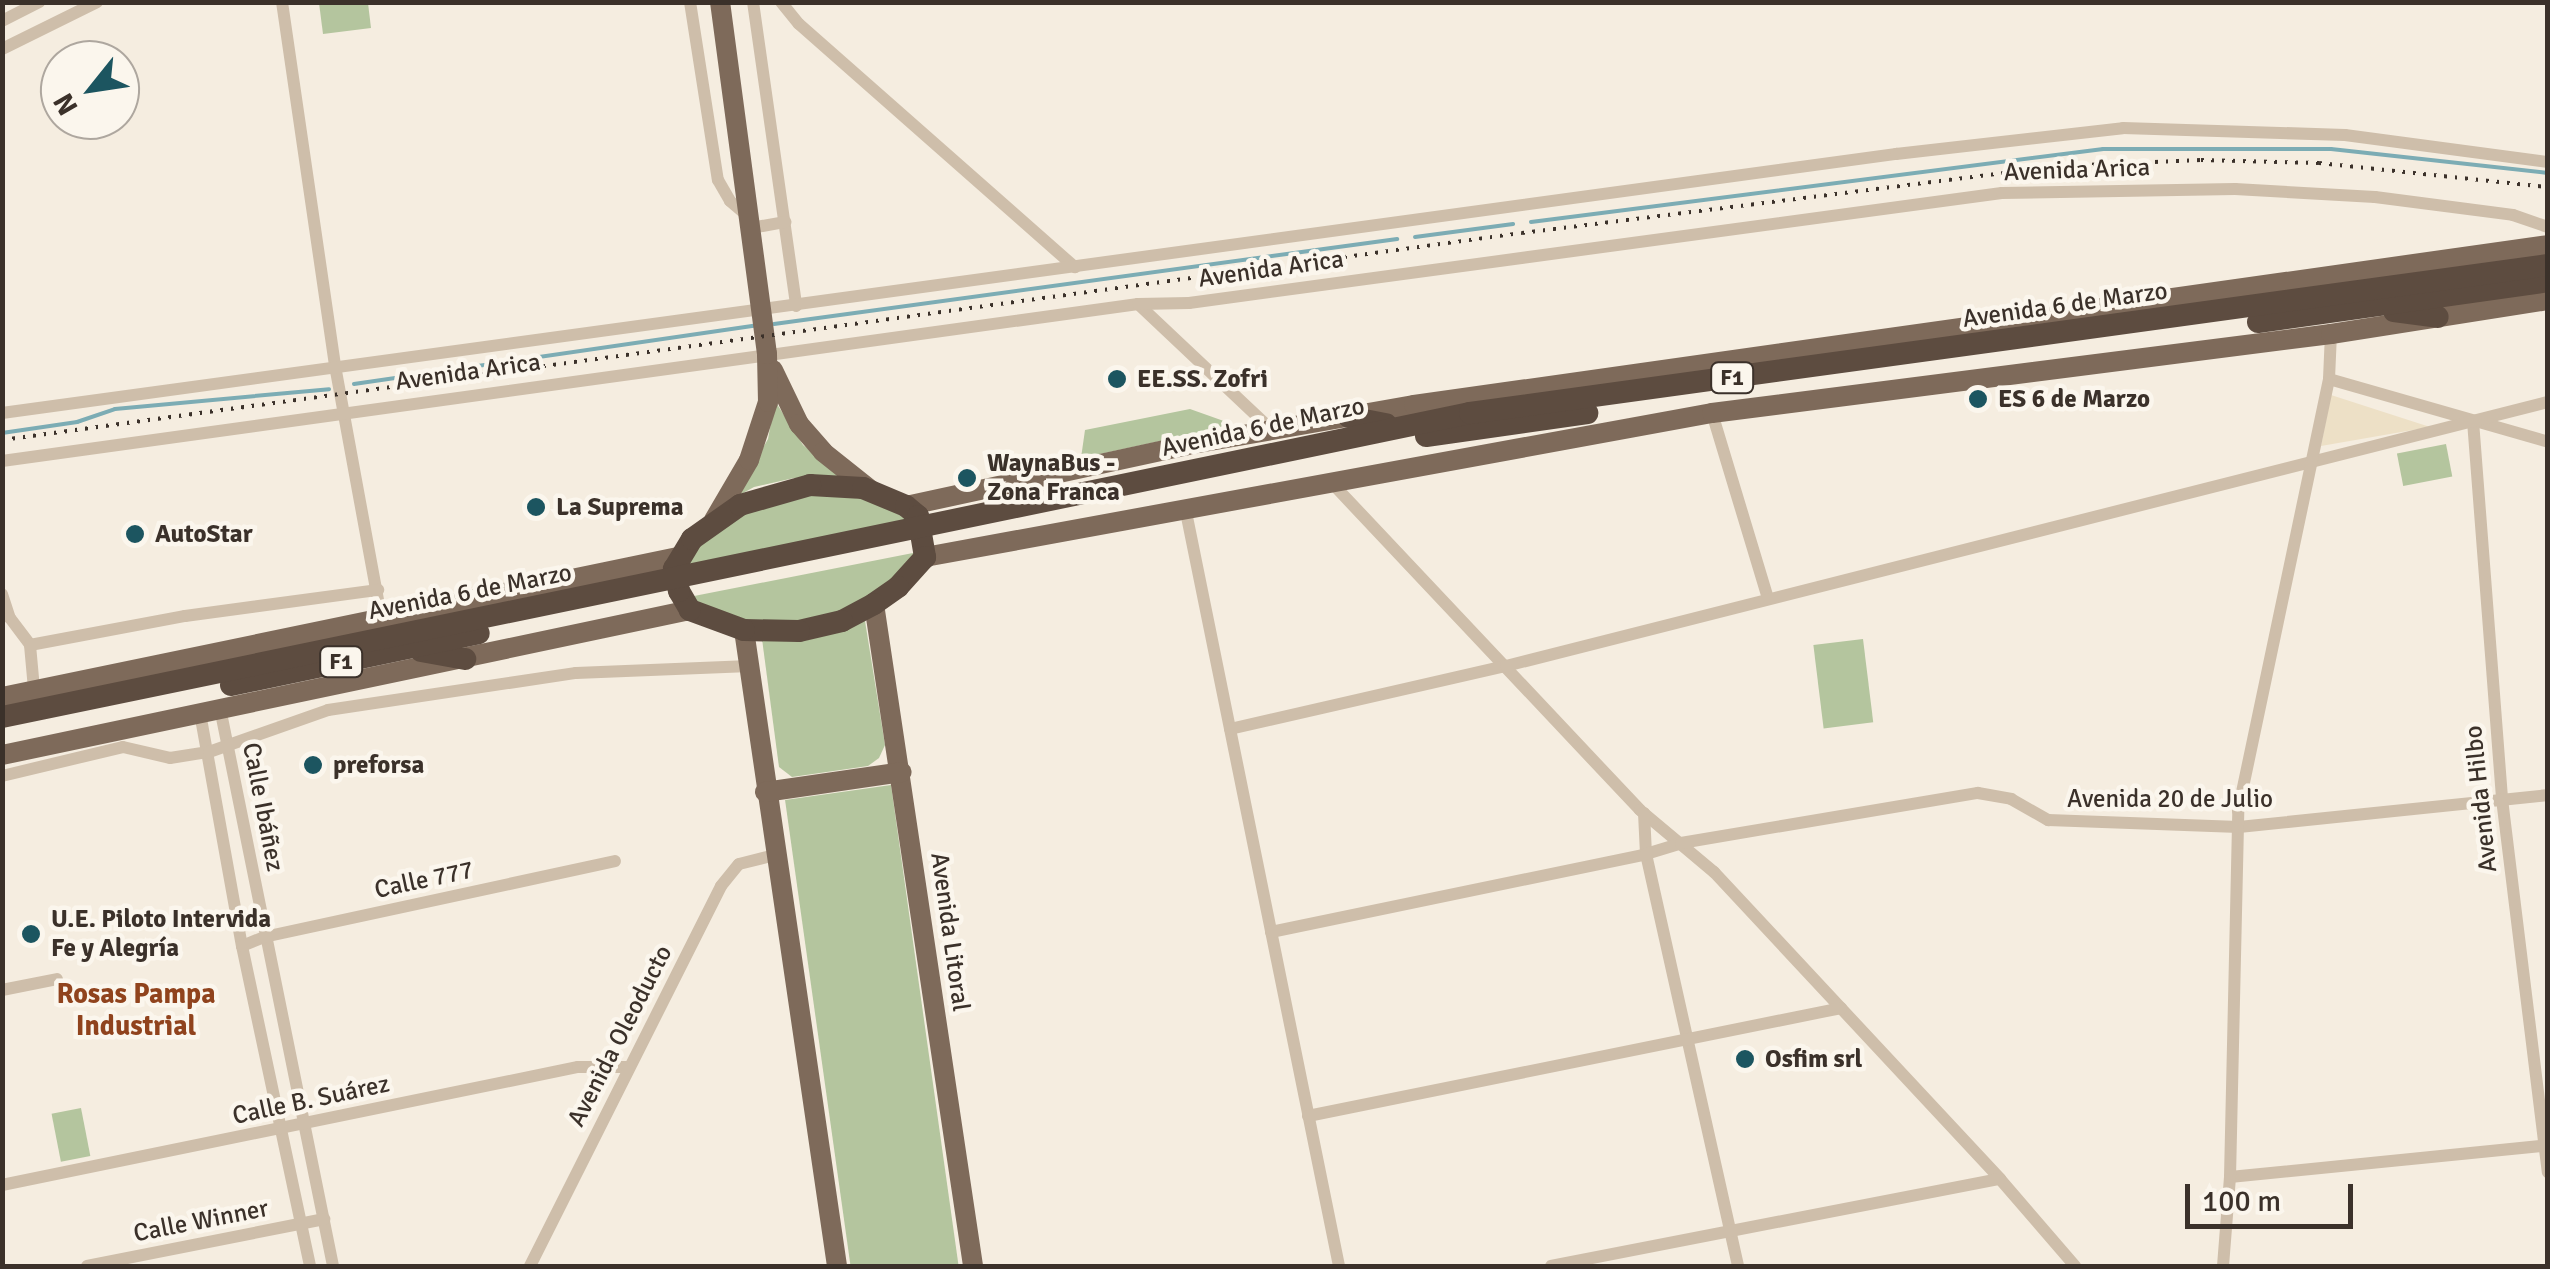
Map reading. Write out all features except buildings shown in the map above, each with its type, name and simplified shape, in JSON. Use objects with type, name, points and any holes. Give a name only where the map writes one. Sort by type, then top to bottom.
[{"type":"highway","name":"Avenida 6 de Marzo","points":[[925,542],[1399,426],[2548,265]]},
{"type":"highway","name":"Avenida 6 de Marzo","points":[[2,717],[680,585],[925,542],[1472,428],[2548,281]]},
{"type":"highway","points":[[2366,307],[2438,317]]},
{"type":"highway","points":[[1349,417],[1399,426]]},
{"type":"highway","points":[[840,485],[872,491],[906,506],[918,516],[925,542],[898,587],[842,622],[799,632],[744,630],[680,585],[714,520],[788,488],[840,485]]},
{"type":"highway","name":"Avenida 6 de Marzo","points":[[2,732],[408,648],[680,585]]},
{"type":"highway","points":[[408,648],[464,659]]},
{"type":"main road","points":[[714,520],[760,438],[768,402],[767,354],[750,222],[752,190],[738,130],[720,2]]},
{"type":"main road","name":"Avenida 6 de Marzo","points":[[906,506],[1273,430],[1617,374],[2548,246]]},
{"type":"main road","name":"Avenida 6 de Marzo","points":[[925,542],[1186,507],[1712,413],[2331,334],[2548,300]]},
{"type":"main road","points":[[767,354],[799,424],[823,452],[872,491]]},
{"type":"main road","name":"Avenida 6 de Marzo","points":[[2,697],[382,617],[680,585]]},
{"type":"main road","name":"Avenida 6 de Marzo","points":[[2,756],[464,659],[680,585]]},
{"type":"main road","name":"Avenida Litoral","points":[[874,604],[973,1266]]},
{"type":"main road","points":[[744,630],[837,1266]]},
{"type":"main road","points":[[765,792],[902,772]]},
{"type":"street","points":[[2,21],[38,2]]},
{"type":"street","points":[[2,50],[97,2]]},
{"type":"street","points":[[282,2],[336,371],[382,617]]},
{"type":"street","points":[[690,2],[718,180],[730,201],[750,222],[785,222]]},
{"type":"street","points":[[753,2],[796,306]]},
{"type":"street","points":[[781,2],[799,24],[1075,267]]},
{"type":"street","points":[[25,10],[36,33]]},
{"type":"street","name":"Avenida Arica","points":[[2,414],[1896,154],[2123,128],[2345,135],[2548,162]]},
{"type":"street","name":"Avenida Arica","points":[[2,461],[1138,304],[1189,303],[2002,194],[2235,190],[2375,198],[2513,215],[2548,227]]},
{"type":"street","points":[[1138,304],[1273,430]]},
{"type":"street","points":[[2223,1266],[2230,1177],[2238,811],[2328,379],[2331,334]]},
{"type":"street","points":[[2328,379],[2548,442]]},
{"type":"street","points":[[1230,729],[1506,666],[2548,402]]},
{"type":"street","points":[[1712,413],[1768,598]]},
{"type":"street","name":"Avenida Hilbo","points":[[2473,421],[2502,799],[2548,1172]]},
{"type":"street","points":[[1330,481],[1644,813],[1714,872],[2000,1179],[2075,1266]]},
{"type":"street","points":[[1186,507],[1338,1266]]},
{"type":"street","points":[[30,645],[186,616],[378,590]]},
{"type":"street","points":[[2,594],[10,618],[30,645],[34,689]]},
{"type":"street","points":[[2,776],[123,747],[170,758],[209,752],[229,748],[298,717],[328,710],[576,673],[750,666]]},
{"type":"street","name":"Calle Ibáñez","points":[[210,710],[229,748],[333,1266]]},
{"type":"street","name":"Calle Ibáñez","points":[[210,710],[209,752],[242,946],[310,1266]]},
{"type":"street","name":"Avenida 20 de Julio","points":[[1271,932],[1646,854],[1681,843],[1992,793],[2048,820],[2239,827],[2548,795]]},
{"type":"street","points":[[1644,813],[1646,854],[1738,1266]]},
{"type":"street","name":"Avenida Oleoducto","points":[[530,1266],[721,886],[739,864],[775,855]]},
{"type":"street","name":"Calle 777","points":[[242,946],[264,937],[615,861]]},
{"type":"street","points":[[2,990],[57,978]]},
{"type":"street","points":[[1308,1116],[1690,1042],[1841,1008]]},
{"type":"street","name":"Calle B. Suárez","points":[[2,1185],[578,1067],[629,1067]]},
{"type":"street","points":[[2230,1177],[2546,1145]]},
{"type":"street","points":[[1551,1266],[2000,1179]]},
{"type":"street","name":"Calle Winner","points":[[87,1266],[324,1219]]},
{"type":"green space","points":[[319,3],[368,3],[371,28],[323,34]]},
{"type":"green space","points":[[775,401],[803,445],[843,478],[794,478],[754,487],[734,498],[768,439]]},
{"type":"green space","points":[[1190,409],[1235,425],[1081,458],[1085,430]]},
{"type":"green space","points":[[2446,444],[2452,476],[2403,486],[2397,454]]},
{"type":"green space","points":[[797,494],[869,499],[911,521],[684,570],[687,557],[728,521]]},
{"type":"green space","points":[[918,552],[899,577],[855,606],[792,625],[723,617],[689,597]]},
{"type":"green space","points":[[865,621],[885,745],[879,758],[868,766],[792,777],[779,767],[762,639]]},
{"type":"green space","points":[[1863,639],[1873,722],[1824,728],[1813,645]]},
{"type":"green space","points":[[891,785],[959,1266],[851,1266],[785,800]]},
{"type":"green space","points":[[81,1108],[90,1156],[61,1162],[52,1114]]},
{"type":"shaded area","points":[[2331,395],[2430,427],[2321,446]]},
{"type":"waterway","points":[[1531,222],[2103,149],[2331,149],[2548,173]]},
{"type":"waterway","points":[[1415,237],[1513,224]]},
{"type":"waterway","points":[[774,324],[1397,239]]},
{"type":"waterway","points":[[354,384],[754,326]]},
{"type":"waterway","points":[[2,433],[77,422],[115,409],[329,389]]},
{"type":"railway","points":[[2,440],[1522,233],[2061,166],[2201,160],[2319,163],[2548,187]]},
{"type":"place","name":"EE.SS. Zofri","points":[[1117,379]]},
{"type":"place","name":"ES 6 de Marzo","points":[[1978,399]]},
{"type":"place","name":"WaynaBus - Zona Franca","points":[[967,478]]},
{"type":"place","name":"La Suprema","points":[[536,507]]},
{"type":"place","name":"AutoStar","points":[[135,534]]},
{"type":"place","name":"preforsa","points":[[313,765]]},
{"type":"place","name":"U.E. Piloto Intervida Fe y Alegría","points":[[31,934]]},
{"type":"place","name":"Osfim srl","points":[[1745,1059]]},
{"type":"district","name":"Rosas Pampa Industrial","points":[[136,1010]]}]
